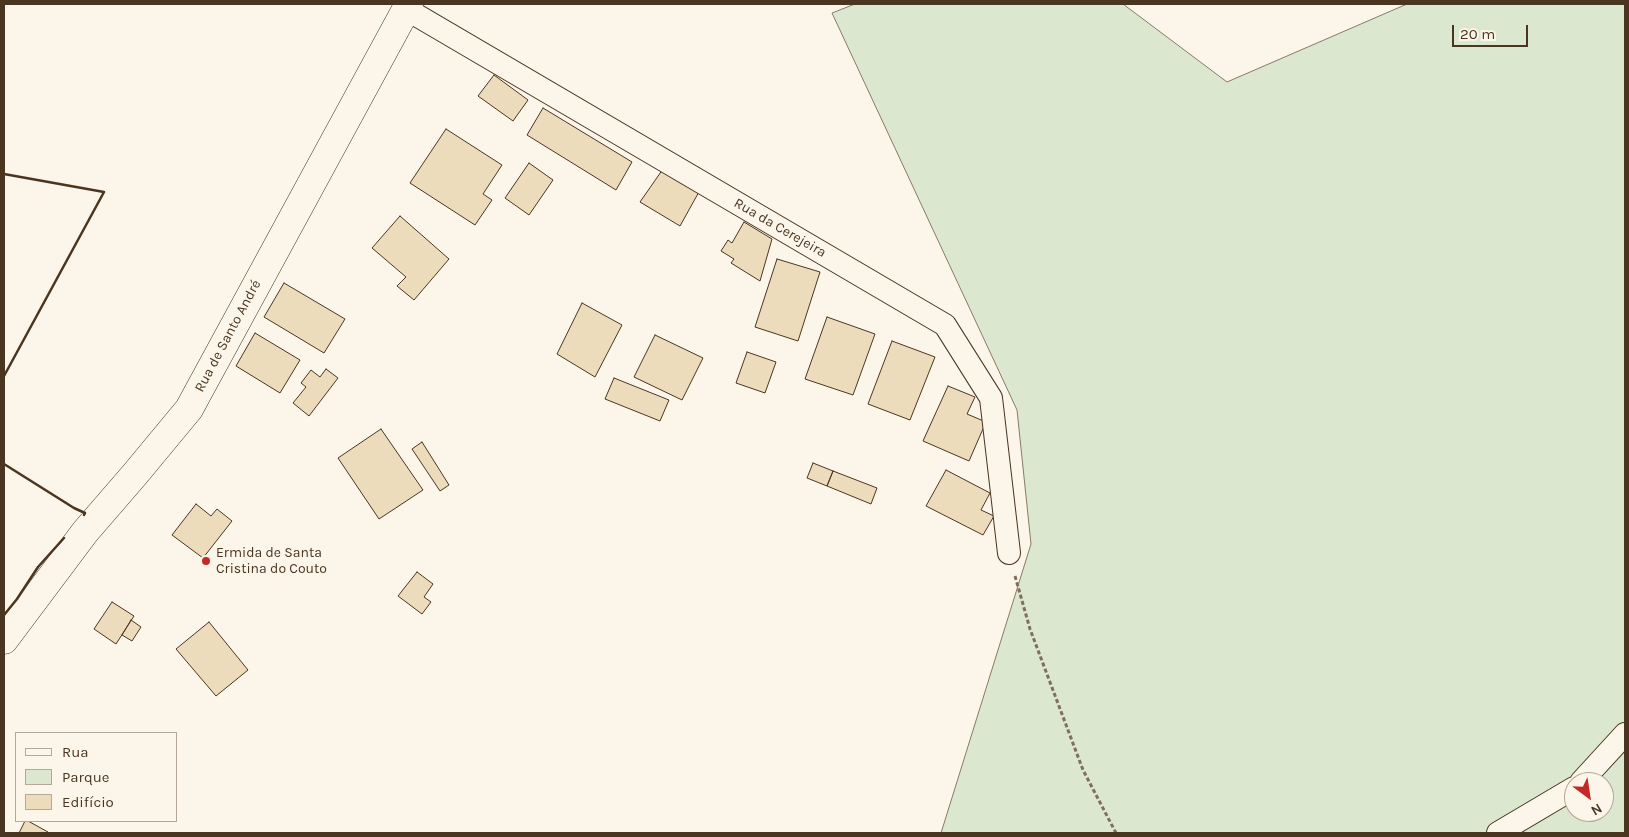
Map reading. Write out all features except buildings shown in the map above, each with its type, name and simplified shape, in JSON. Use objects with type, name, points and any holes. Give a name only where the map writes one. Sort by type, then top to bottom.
[{"type":"main road","name":"Rua de Santo André","points":[[4,640],[85,532],[189,409],[408,6]]},
{"type":"street","name":"Rua da Cerejeira","points":[[408,6],[945,325],[991,398],[1009,553]]},
{"type":"street","points":[[1590,772],[1625,734]]},
{"type":"street","points":[[1498,833],[1564,794]]},
{"type":"path","points":[[1009,553],[1030,630],[1083,770],[1116,833]]},
{"type":"green space","points":[[855,4],[1123,4],[1227,82],[1407,4],[1625,4],[1625,833],[941,833],[1031,544],[1017,410],[832,13]]},
{"type":"wall","points":[[4,174],[104,192],[4,376]]},
{"type":"wall","points":[[4,464],[85,513],[84,515]]},
{"type":"wall","points":[[4,615],[38,567],[64,538]]},
{"type":"place","name":"Ermida de Santa Cristina do Couto","points":[[206,561]]}]
